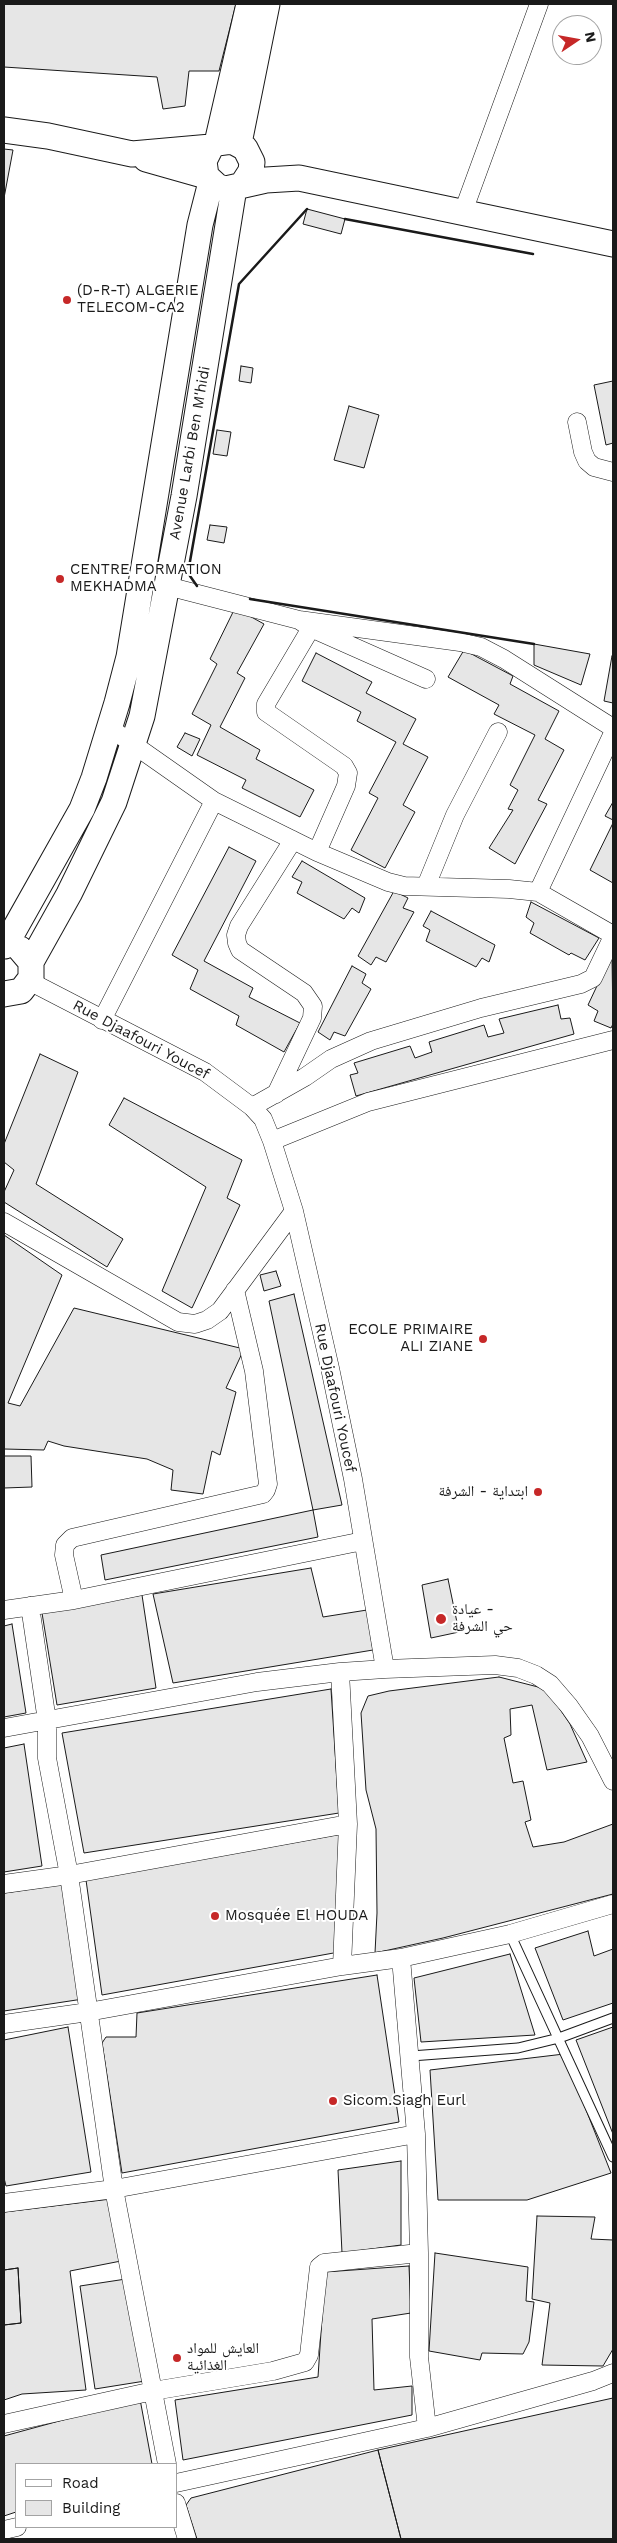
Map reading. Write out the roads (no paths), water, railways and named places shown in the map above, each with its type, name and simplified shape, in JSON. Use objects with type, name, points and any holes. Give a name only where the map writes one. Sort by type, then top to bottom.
[{"type":"main road","points":[[228,145],[249,4]]},
{"type":"main road","points":[[223,183],[204,160],[228,145],[267,4]]},
{"type":"main road","points":[[4,130],[48,136],[132,154],[223,183],[299,178]]},
{"type":"main road","points":[[223,183],[252,171],[252,162],[228,145]]},
{"type":"main road","points":[[132,154],[228,145],[299,178],[613,244]]},
{"type":"main road","name":"Avenue Larbi Ben M'hidi","points":[[4,1016],[100,832],[126,771],[134,744],[149,684],[167,586],[223,183]]},
{"type":"main road","name":"Avenue Larbi Ben M'hidi","points":[[5,946],[82,809],[110,728],[129,657],[200,225],[223,183]]},
{"type":"main road","points":[[5,946],[21,950],[20,983]]},
{"type":"street","points":[[463,212],[540,4]]},
{"type":"street","points":[[577,422],[583,452],[587,461],[594,467],[613,472]]},
{"type":"street","points":[[167,586],[305,624],[460,642],[481,647],[504,659],[613,728]]},
{"type":"street","points":[[305,624],[426,680]]},
{"type":"street","points":[[305,624],[266,704],[266,712],[344,766],[348,773],[346,786],[317,852]]},
{"type":"street","points":[[110,728],[214,801],[317,852],[388,882],[538,892],[613,935],[593,978],[581,984],[481,1008],[371,1041],[331,1059],[305,1077],[252,1107]]},
{"type":"street","points":[[426,886],[455,815],[498,732]]},
{"type":"street","points":[[538,892],[613,733]]},
{"type":"street","points":[[102,1020],[214,801]]},
{"type":"street","points":[[276,1094],[312,1018],[313,1006],[304,993],[240,950],[236,943],[236,935],[239,926],[293,840]]},
{"type":"street","name":"Rue Djaafouri Youcef","points":[[20,983],[102,1020],[205,1072],[252,1107],[263,1119],[272,1140],[294,1211],[353,1479],[385,1669]]},
{"type":"street","points":[[272,1140],[368,1102],[613,1040]]},
{"type":"street","points":[[4,1222],[178,1322],[195,1324],[207,1320],[220,1311],[294,1211]]},
{"type":"street","points":[[74,1600],[64,1555],[65,1545],[72,1538],[264,1494],[268,1484],[254,1372],[235,1290]]},
{"type":"street","points":[[4,1610],[74,1600],[362,1541]]},
{"type":"street","points":[[30,1606],[47,1721],[48,1758],[69,1875],[114,2189],[167,2463]]},
{"type":"street","points":[[4,1728],[257,1682],[340,1672],[496,1665],[518,1668],[536,1675],[550,1684],[569,1706],[590,1736],[613,1782]]},
{"type":"street","points":[[340,1672],[348,1824],[342,1966]]},
{"type":"street","points":[[4,1884],[69,1875],[348,1824]]},
{"type":"street","points":[[4,2024],[88,2012],[342,1966],[401,1958],[510,1934],[613,1904]]},
{"type":"street","points":[[401,1958],[411,2056],[416,2134],[419,2357],[427,2428]]},
{"type":"street","points":[[4,2203],[114,2189],[416,2134]]},
{"type":"street","points":[[4,2424],[153,2391],[264,2373],[306,2362],[309,2355],[319,2267],[324,2263],[419,2253]]},
{"type":"street","points":[[178,2483],[427,2428],[593,2382],[613,2373]]},
{"type":"street","points":[[178,2510],[187,2539]]},
{"type":"lane","points":[[510,1934],[525,1971],[559,2038],[613,2157]]},
{"type":"lane","points":[[411,2056],[518,2048],[559,2038],[613,2018]]},
{"type":"place","name":"(D-R-T) ALGERIE TELECOM-CA2","points":[[67,300]]},
{"type":"place","name":"CENTRE FORMATION MEKHADMA","points":[[60,579]]},
{"type":"place","name":"ECOLE PRIMAIRE ALI ZIANE","points":[[483,1339]]},
{"type":"place","name":"ابتداية - الشرفة","points":[[538,1492]]},
{"type":"place","name":"عيادة - حي الشرفة","points":[[441,1619]]},
{"type":"place","name":"Mosquée El HOUDA","points":[[215,1916]]},
{"type":"place","name":"Sicom.Siagh Eurl","points":[[333,2101]]},
{"type":"place","name":"العايش للمواد الغذائية","points":[[177,2358]]}]
